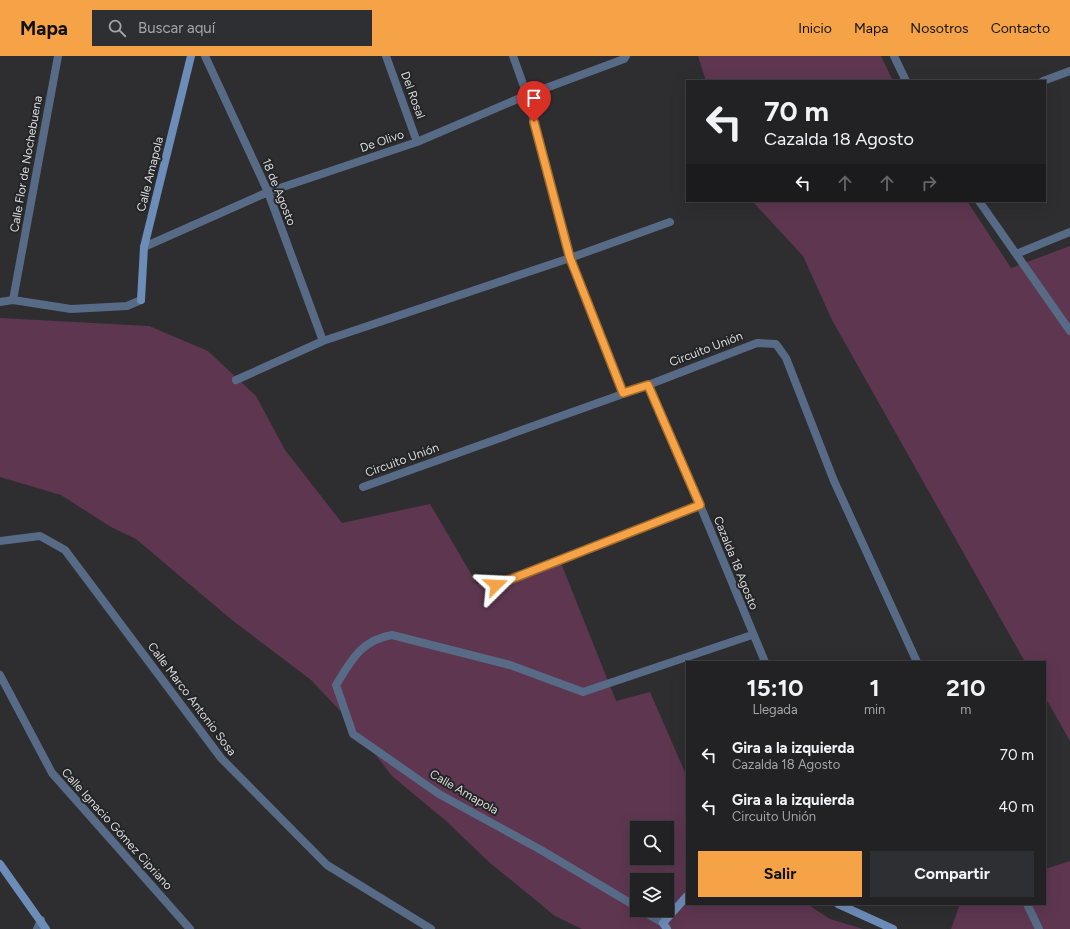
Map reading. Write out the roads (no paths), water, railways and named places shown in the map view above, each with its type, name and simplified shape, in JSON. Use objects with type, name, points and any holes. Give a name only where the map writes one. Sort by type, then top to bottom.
[{"type":"street","name":"Calle Flor de Nochebuena","points":[[13,300],[58,56]]},
{"type":"street","name":"Calle Amapola","points":[[13,300],[72,310],[127,306],[141,300],[144,247],[191,56]]},
{"type":"street","name":"18 de Agosto","points":[[205,56],[268,192],[323,341]]},
{"type":"street","name":"Del Rosal","points":[[386,56],[418,142]]},
{"type":"street","points":[[513,56],[527,95],[570,258],[623,393]]},
{"type":"street","name":"De Olivo","points":[[144,247],[268,192],[418,142],[527,95],[624,59],[626,56]]},
{"type":"street","points":[[894,56],[906,80]]},
{"type":"street","points":[[1046,80],[1070,71]]},
{"type":"street","points":[[980,202],[1070,331]]},
{"type":"street","points":[[236,380],[323,341],[570,258],[670,222]]},
{"type":"street","points":[[1016,254],[1070,232]]},
{"type":"street","points":[[0,302],[13,300]]},
{"type":"street","name":"Circuito Unión","points":[[363,487],[648,385],[757,343],[776,344],[786,358],[834,481],[917,661]]},
{"type":"street","name":"Cazalda 18 Agosto","points":[[648,385],[700,505],[752,635],[765,661]]},
{"type":"street","points":[[496,585],[700,505]]},
{"type":"street","name":"Calle Marco Antonio Sosa","points":[[0,541],[40,536],[66,550],[221,758],[327,865],[431,929]]},
{"type":"street","name":"Calle Amapola","points":[[630,904],[541,850],[439,794],[353,734],[336,685],[352,659],[365,646],[378,638],[392,635],[510,665],[583,692],[752,635]]},
{"type":"street","name":"Calle Ignacio Gómez Cipriano","points":[[0,675],[52,773],[190,929]]},
{"type":"street","points":[[0,864],[46,929]]},
{"type":"street","points":[[652,917],[665,926],[676,908],[686,897]]},
{"type":"street","points":[[840,905],[893,929]]},
{"type":"street","points":[[1028,905],[1039,929]]},
{"type":"street","points":[[37,929],[41,920]]}]
